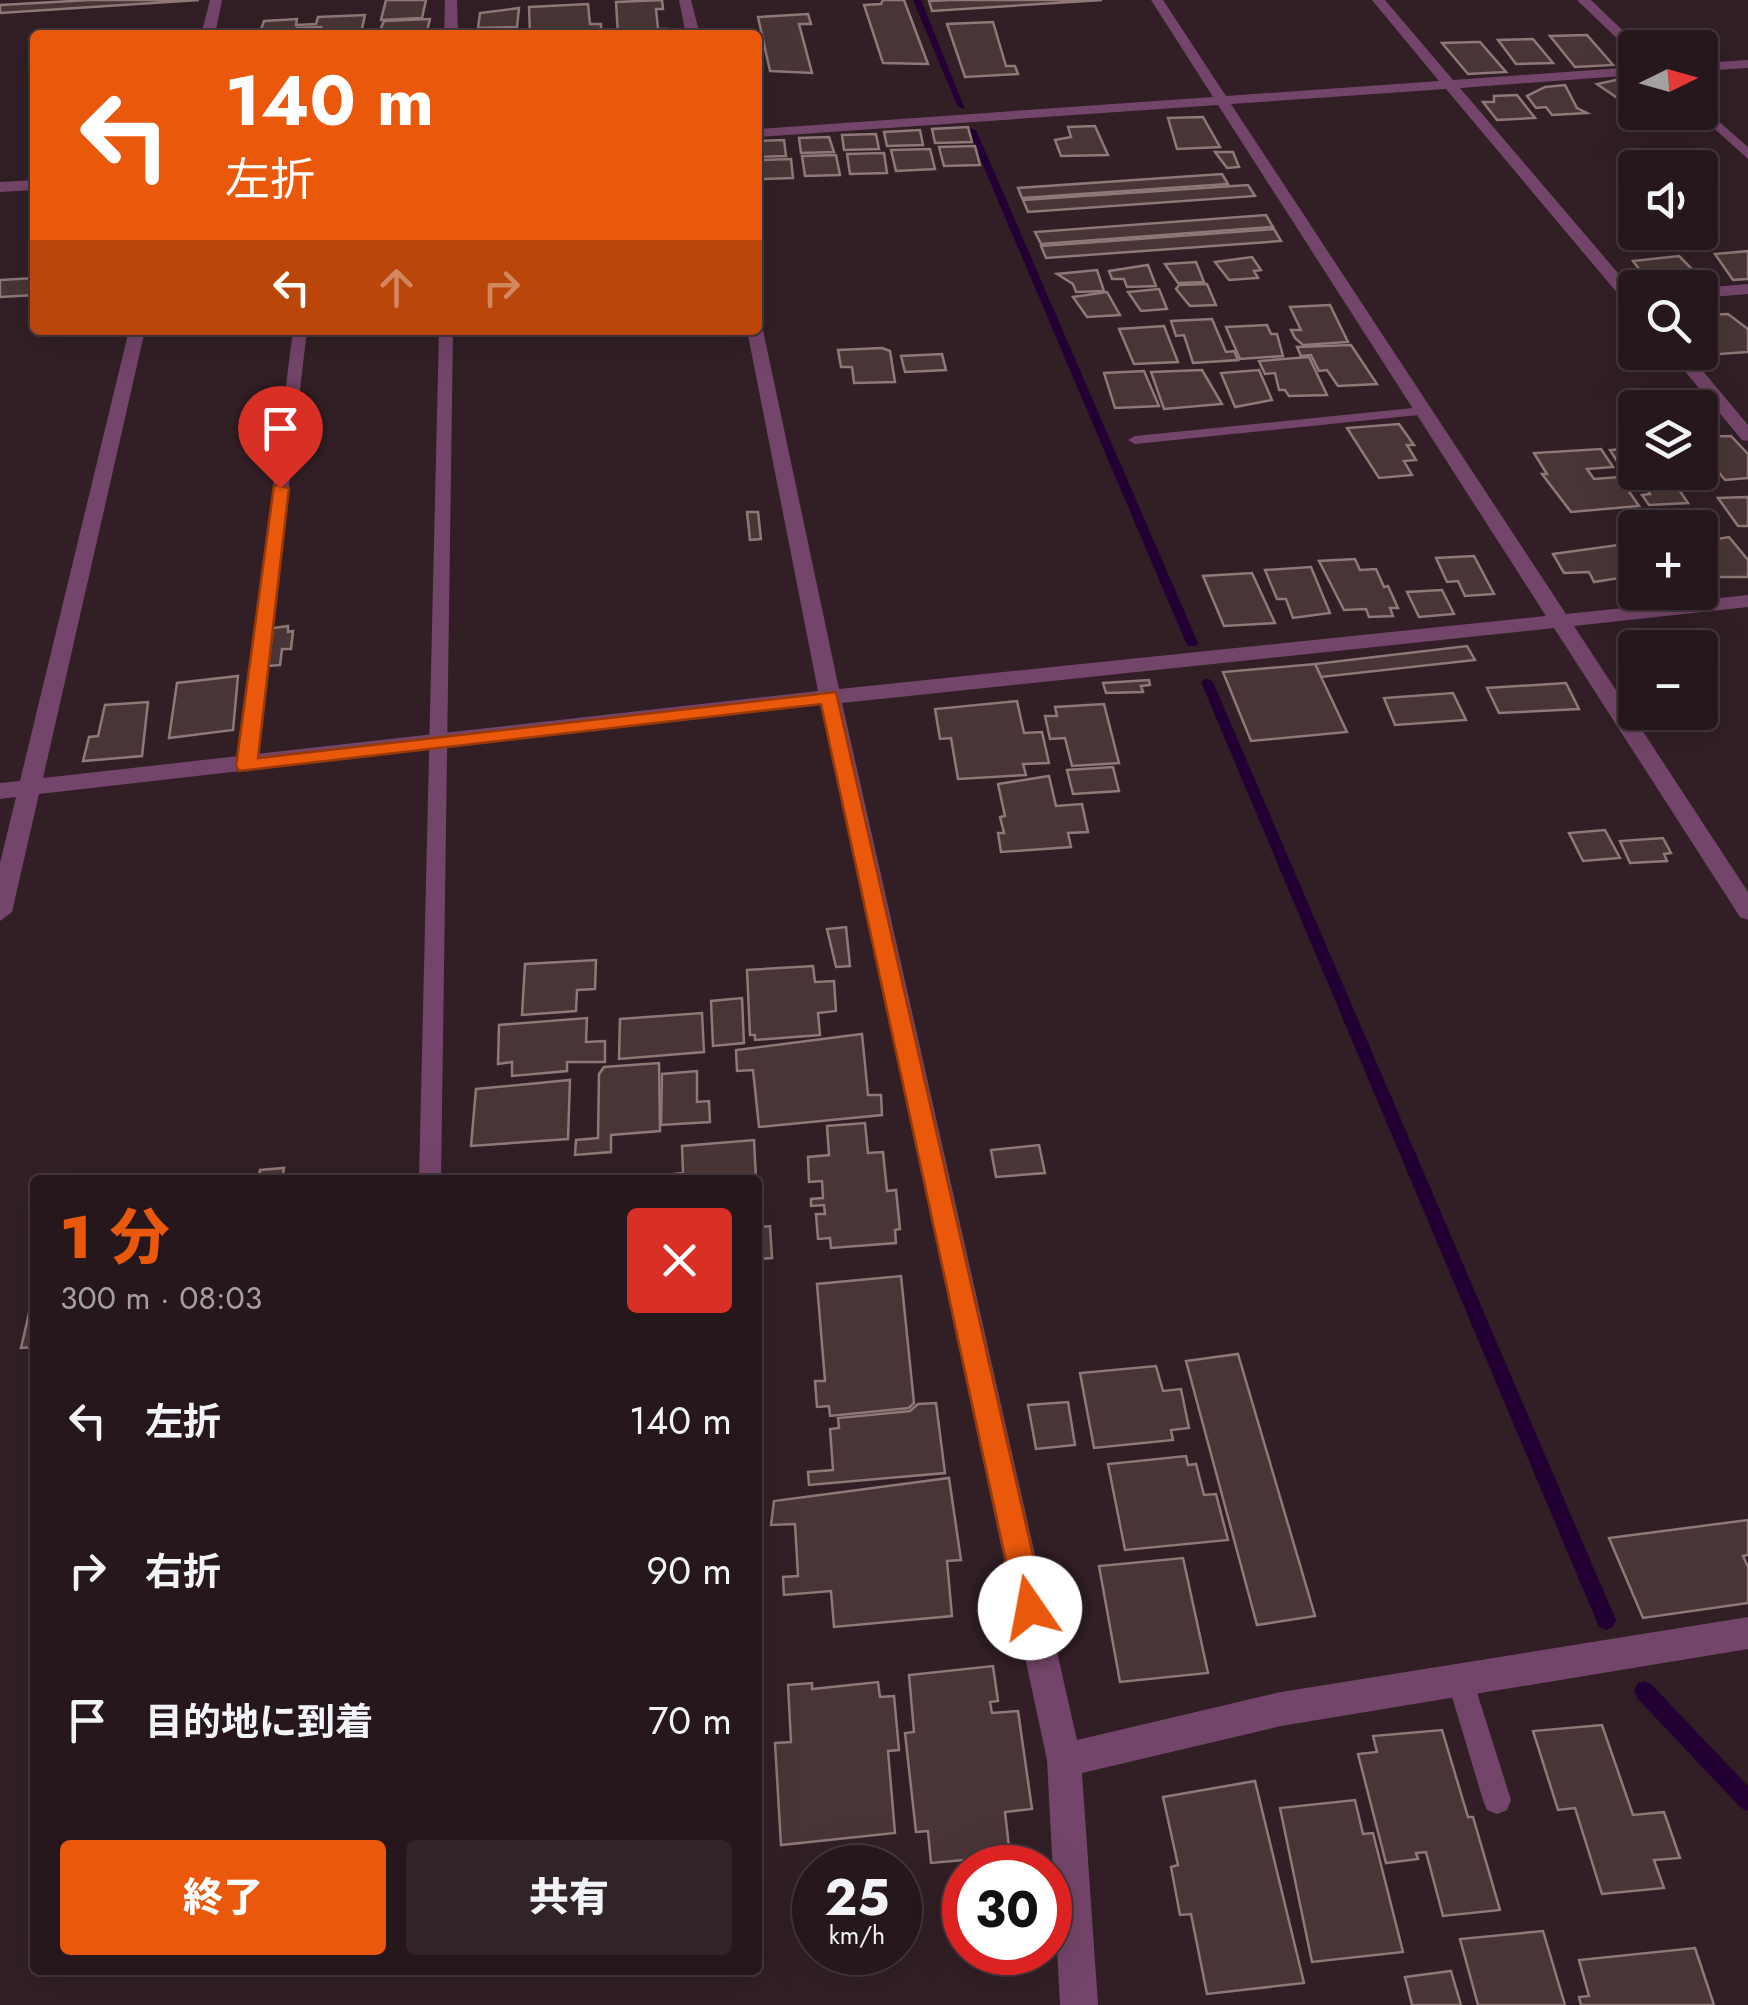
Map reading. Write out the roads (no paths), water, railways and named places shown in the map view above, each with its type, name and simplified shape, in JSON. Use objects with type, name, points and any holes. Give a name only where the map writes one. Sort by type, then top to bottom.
[{"type":"street","points":[[209,30],[216,0]]},
{"type":"street","points":[[450,30],[451,0]]},
{"type":"street","points":[[684,0],[691,30]]},
{"type":"street","points":[[1157,0],[1748,911]]},
{"type":"street","points":[[1378,0],[1618,281]]},
{"type":"street","points":[[1583,0],[1618,32]]},
{"type":"street","points":[[1718,66],[1748,64]]},
{"type":"street","points":[[762,133],[1618,73]]},
{"type":"street","points":[[1718,126],[1748,155]]},
{"type":"street","points":[[0,187],[30,185]]},
{"type":"street","points":[[1718,292],[1748,289]]},
{"type":"street","points":[[0,912],[136,335]]},
{"type":"street","points":[[756,335],[830,697],[1064,1760],[1079,2005]]},
{"type":"street","points":[[1692,370],[1748,436]]},
{"type":"street","points":[[0,790],[246,766],[830,697],[1748,601]]},
{"type":"street","points":[[1064,1760],[1281,1709],[1748,1633]]},
{"type":"lane","points":[[246,766],[299,335]]},
{"type":"lane","points":[[430,1175],[446,335]]},
{"type":"lane","points":[[1136,440],[1423,411]]},
{"type":"lane","points":[[1460,1680],[1496,1800]]},
{"type":"waterway","points":[[917,0],[962,107]]},
{"type":"waterway","points":[[972,130],[1192,643]]},
{"type":"waterway","points":[[1207,682],[1606,1620]]},
{"type":"waterway","points":[[1644,1691],[1748,1801]]}]
